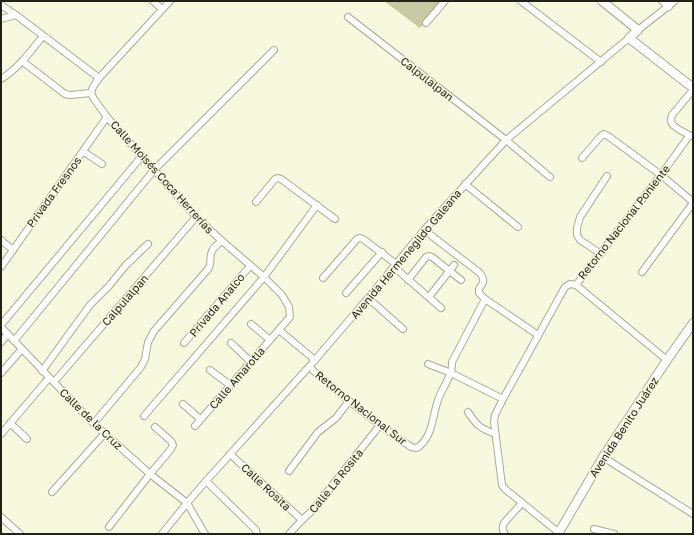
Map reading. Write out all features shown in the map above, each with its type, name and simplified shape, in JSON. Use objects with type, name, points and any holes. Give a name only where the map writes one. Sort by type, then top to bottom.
[{"type":"main road","points":[[602,1],[638,30]]},
{"type":"main road","name":"Avenida Hermenegildo Galeana","points":[[629,38],[638,30]]},
{"type":"main road","points":[[629,38],[693,87]]},
{"type":"main road","name":"Avenida Benito Juárez","points":[[558,533],[603,457],[693,323]]},
{"type":"street","points":[[153,1],[162,9]]},
{"type":"street","points":[[22,61],[65,94],[70,96],[91,93],[99,78],[170,1]]},
{"type":"street","points":[[426,23],[445,1]]},
{"type":"street","points":[[521,1],[601,62]]},
{"type":"street","points":[[662,1],[668,7]]},
{"type":"street","name":"Avenida Hermenegildo Galeana","points":[[638,30],[676,1]]},
{"type":"street","points":[[1,5],[99,78]]},
{"type":"street","points":[[1,19],[16,15]]},
{"type":"street","name":"Calpulalpan","points":[[348,18],[506,140],[550,177]]},
{"type":"street","points":[[1,79],[8,75],[22,61],[43,36]]},
{"type":"street","name":"Avenida Hermenegildo Galeana","points":[[162,534],[206,481],[309,367],[424,230],[506,140],[629,38]]},
{"type":"street","points":[[14,341],[154,170],[274,50]]},
{"type":"street","name":"Retorno Nacional Poniente","points":[[558,533],[505,490],[502,485],[495,434],[495,415],[565,287],[570,284],[576,285],[691,136],[672,124],[670,120],[672,115],[693,90]]},
{"type":"street","name":"Calle Moisés Coca Herrerías","points":[[91,93],[108,117],[196,217],[222,242],[264,276],[282,295],[289,307],[290,317],[279,330]]},
{"type":"street","name":"Privada Fresnos","points":[[1,267],[108,117]]},
{"type":"street","points":[[582,158],[604,134],[661,175],[693,202],[642,272]]},
{"type":"street","points":[[84,152],[102,164]]},
{"type":"street","points":[[1,326],[142,156]]},
{"type":"street","points":[[601,254],[580,240],[577,235],[577,228],[580,217],[607,176]]},
{"type":"street","points":[[256,202],[275,179],[278,178],[335,219]]},
{"type":"street","points":[[465,184],[518,226]]},
{"type":"street","points":[[144,416],[264,276],[317,205]]},
{"type":"street","name":"Calpulalpan","points":[[1,434],[196,217]]},
{"type":"street","points":[[424,230],[480,273],[483,277],[483,283],[479,289],[479,293],[485,299],[538,335]]},
{"type":"street","points":[[323,278],[357,239],[360,238],[382,252],[408,280],[442,308]]},
{"type":"street","points":[[1,240],[13,250]]},
{"type":"street","points":[[94,423],[141,367],[145,359],[148,342],[154,331],[208,268],[211,262],[213,249],[222,242]]},
{"type":"street","points":[[42,371],[90,305],[109,286],[125,266],[148,244]]},
{"type":"street","points":[[346,294],[382,252]]},
{"type":"street","points":[[408,280],[429,256],[452,268],[461,280]]},
{"type":"street","name":"Privada Analco","points":[[184,343],[250,266]]},
{"type":"street","points":[[429,297],[452,268]]},
{"type":"street","points":[[576,285],[667,360]]},
{"type":"street","points":[[368,298],[403,329]]},
{"type":"street","name":"Retorno Nacional Sur","points":[[309,367],[380,425],[411,447],[417,448],[422,444],[433,424],[438,399],[451,373],[452,362],[456,352],[485,299]]},
{"type":"street","points":[[251,324],[270,340]]},
{"type":"street","name":"Calle de la Cruz","points":[[1,326],[42,371],[105,434],[150,474],[187,503]]},
{"type":"street","points":[[279,330],[315,360]]},
{"type":"street","name":"Calle Amarotla","points":[[194,426],[279,330]]},
{"type":"street","points":[[1,342],[8,334]]},
{"type":"street","points":[[231,343],[251,362]]},
{"type":"street","points":[[1,373],[22,349]]},
{"type":"street","points":[[428,364],[451,373],[503,400]]},
{"type":"street","points":[[210,370],[230,385]]},
{"type":"street","points":[[289,471],[318,432],[336,418],[349,401]]},
{"type":"street","points":[[183,404],[200,419]]},
{"type":"street","points":[[468,412],[481,428],[495,434]]},
{"type":"street","points":[[10,423],[27,439]]},
{"type":"street","name":"Calle La Rosita","points":[[289,534],[312,511],[380,425]]},
{"type":"street","points":[[109,527],[173,445],[155,427]]},
{"type":"street","points":[[52,492],[105,434]]},
{"type":"street","name":"Calle Rosita","points":[[230,454],[302,520]]},
{"type":"street","points":[[603,457],[693,514]]},
{"type":"street","points":[[206,481],[256,530],[257,534]]},
{"type":"street","points":[[187,503],[205,534]]},
{"type":"street","points":[[506,534],[502,527],[522,503]]},
{"type":"street","points":[[1,517],[20,534]]},
{"type":"street","points":[[594,529],[614,534]]},
{"type":"green space","points":[[384,1],[443,1],[420,28]]}]
